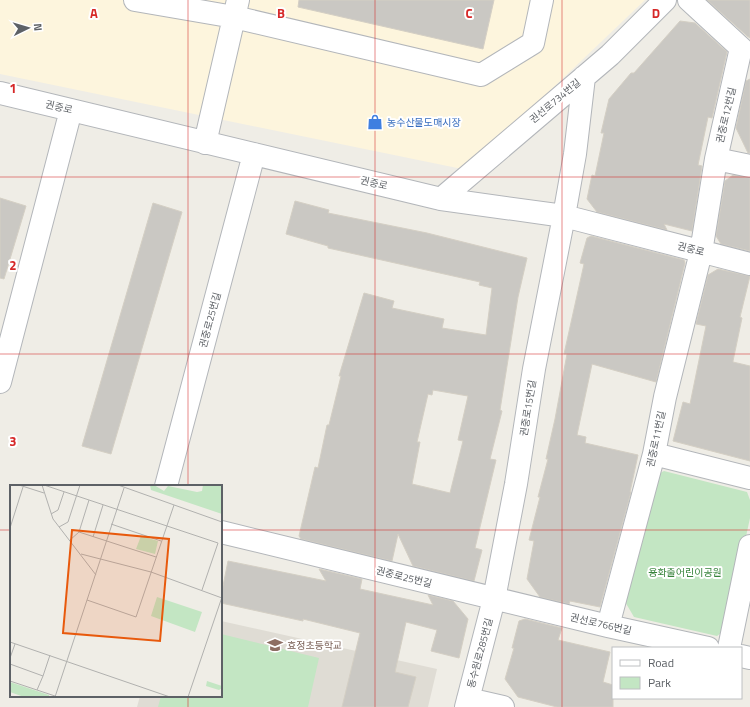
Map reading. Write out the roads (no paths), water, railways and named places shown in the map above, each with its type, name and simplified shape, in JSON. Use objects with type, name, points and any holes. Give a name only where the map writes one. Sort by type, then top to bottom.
[{"type":"street","points":[[135,0],[236,8],[481,75],[533,43],[542,0]]},
{"type":"street","name":"권선로734번길","points":[[441,199],[610,55],[665,0]]},
{"type":"street","name":"권중로12번길","points":[[690,0],[746,50],[716,159],[701,252]]},
{"type":"street","points":[[206,143],[236,8]]},
{"type":"street","name":"권중로15번길","points":[[494,599],[516,484],[534,369],[575,154],[584,77]]},
{"type":"street","name":"권중로","points":[[0,93],[441,199],[564,216],[750,264]]},
{"type":"street","points":[[0,382],[71,110]]},
{"type":"street","name":"권중로25번길","points":[[166,485],[254,154]]},
{"type":"street","points":[[716,159],[750,166]]},
{"type":"street","name":"권중로11번길","points":[[608,626],[654,454],[665,397],[701,252]]},
{"type":"street","points":[[654,454],[750,478]]},
{"type":"street","name":"권중로25번길","points":[[222,532],[494,599]]},
{"type":"street","points":[[729,647],[750,546]]},
{"type":"street","name":"권선로766번길","points":[[494,599],[703,647]]},
{"type":"street","name":"동수원로285번길","points":[[467,703],[494,599]]},
{"type":"street","points":[[467,703],[503,707]]},
{"type":"place","name":"농수산물도매시장","points":[[375,122]]},
{"type":"place","name":"효정초등학교","points":[[275,645]]},
{"type":"park label","name":"용화출어린이공원","points":[[685,572]]}]
